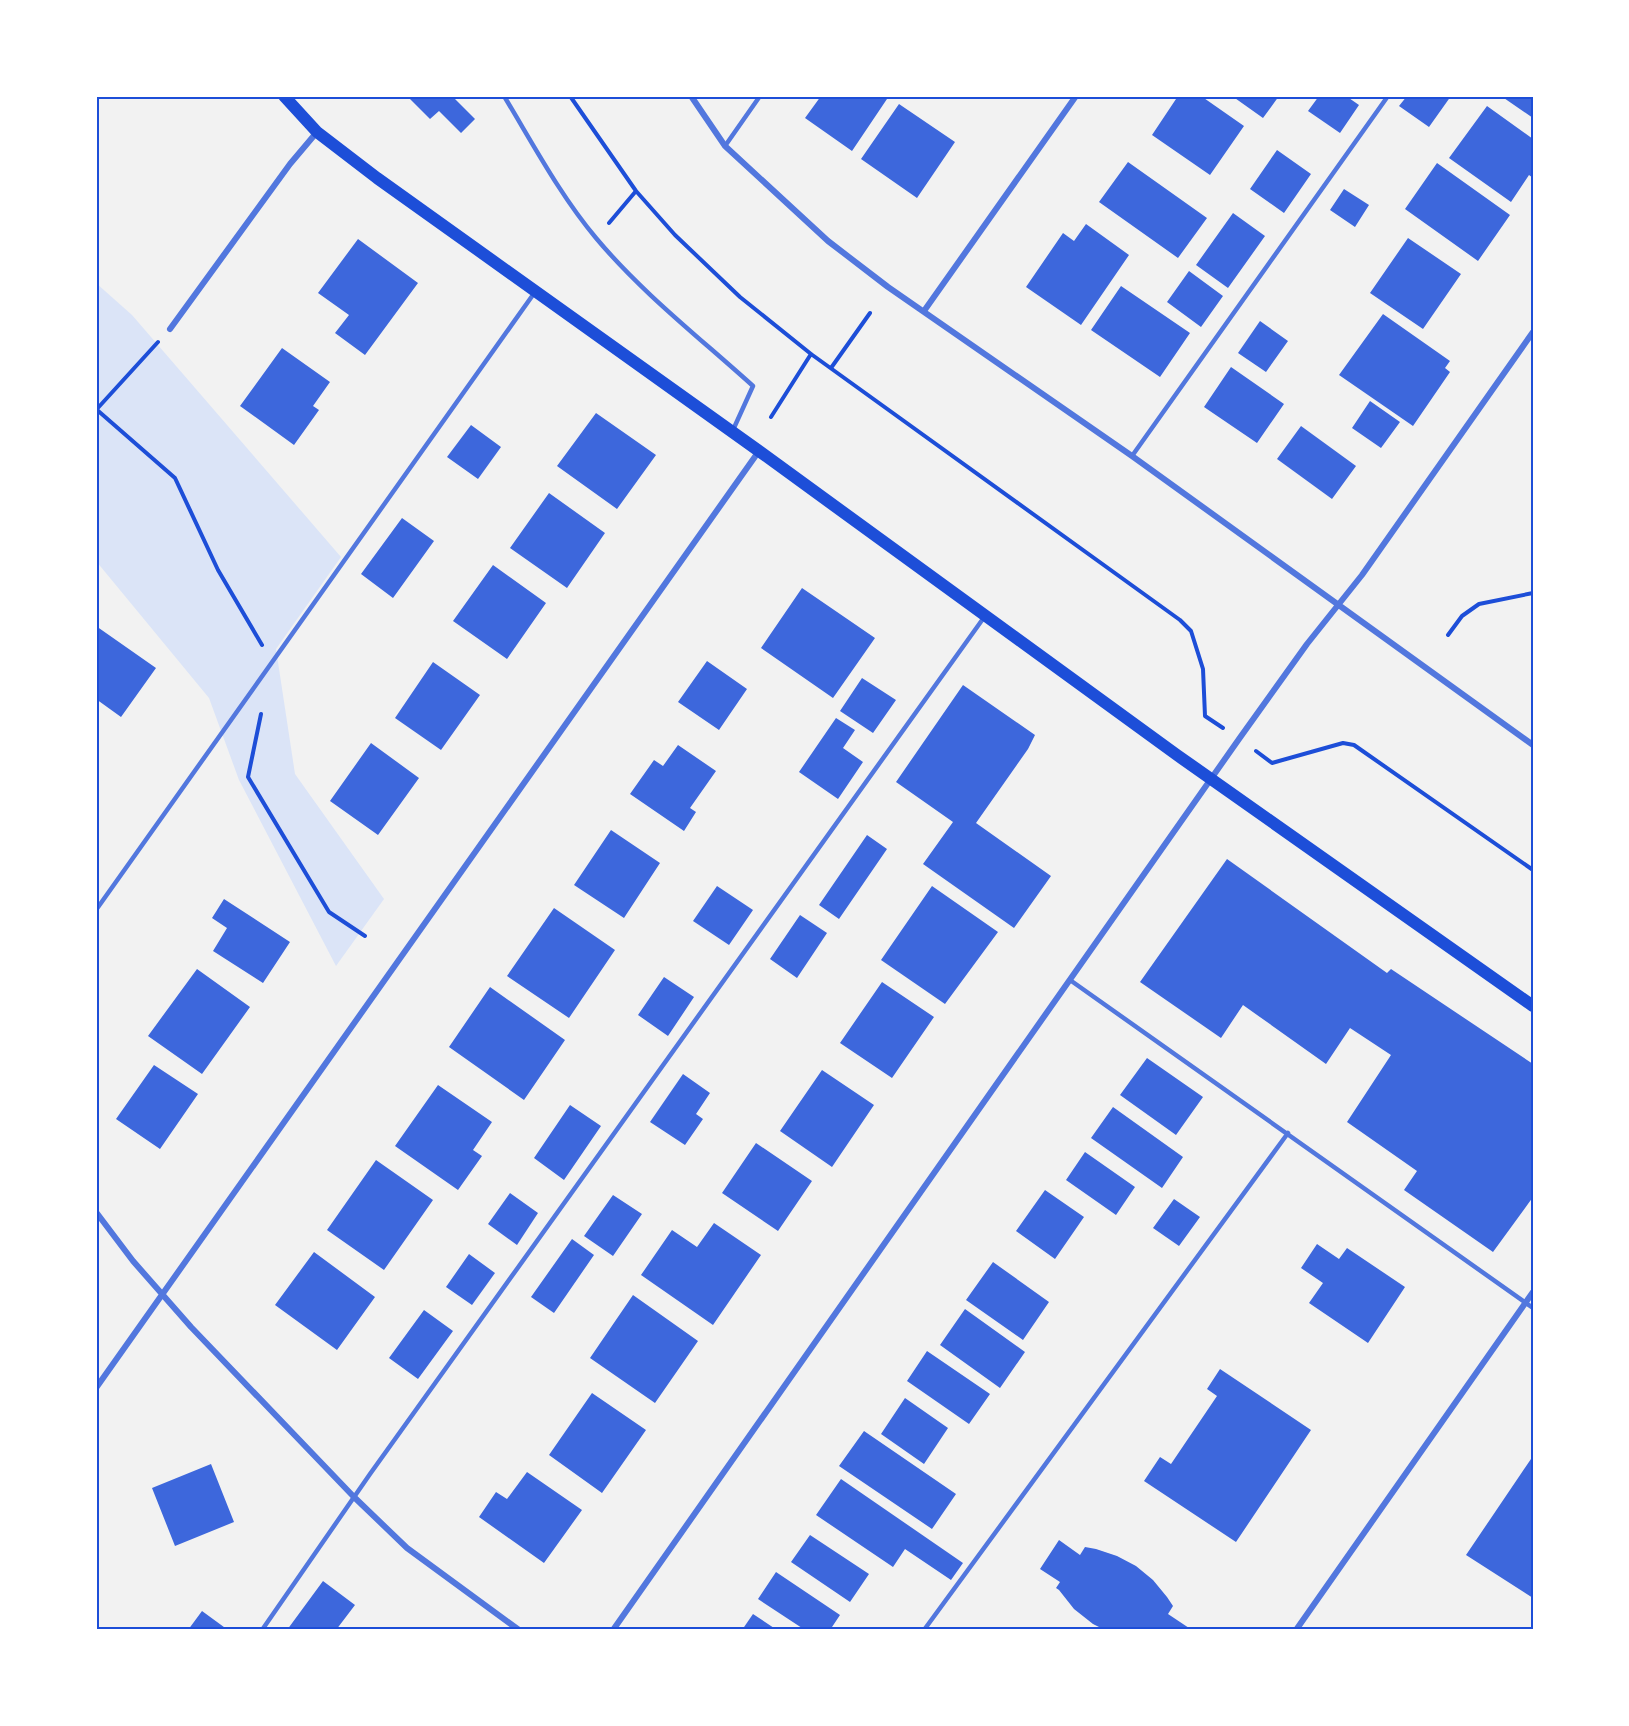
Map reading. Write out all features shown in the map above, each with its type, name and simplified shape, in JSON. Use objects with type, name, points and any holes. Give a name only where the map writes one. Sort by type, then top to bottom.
[{"type":"main road","points":[[284,96],[317,132],[535,292],[759,451],[1211,779],[1533,1006]]},
{"type":"street","points":[[691,96],[725,146],[828,242],[888,287],[1132,456],[1533,745]]},
{"type":"street","points":[[924,311],[1076,96]]},
{"type":"street","points":[[171,329],[290,164],[317,132]]},
{"type":"street","points":[[613,1630],[1211,779],[1307,644],[1362,576],[1533,332]]},
{"type":"street","points":[[96,1388],[759,451]]},
{"type":"street","points":[[96,1212],[133,1261],[163,1295],[354,1497],[407,1548],[519,1630]]},
{"type":"street","points":[[1296,1630],[1533,1292]]},
{"type":"lane","points":[[504,96],[558,186],[596,238],[638,282],[753,386],[732,432]]},
{"type":"lane","points":[[725,146],[760,96]]},
{"type":"lane","points":[[1132,456],[1388,96]]},
{"type":"lane","points":[[96,910],[535,292]]},
{"type":"lane","points":[[262,1630],[354,1497],[985,616]]},
{"type":"lane","points":[[1070,980],[1533,1308]]},
{"type":"lane","points":[[924,1630],[1287,1133]]},
{"type":"path","points":[[570,96],[636,191],[675,235],[740,297],[811,354],[1191,631],[1203,669],[1205,716],[1216,723]]},
{"type":"path","points":[[596,238],[636,191]]},
{"type":"path","points":[[831,368],[870,313]]},
{"type":"path","points":[[96,410],[171,329]]},
{"type":"path","points":[[771,417],[811,354]]},
{"type":"path","points":[[1448,635],[1462,616],[1479,604],[1533,593]]},
{"type":"path","points":[[1265,758],[1272,763],[1343,743],[1354,745],[1533,870]]},
{"type":"shaded area","points":[[96,283],[132,315],[341,557],[276,649],[295,774],[384,899],[336,966],[239,780],[209,698],[96,561]]},
{"type":"building","points":[[407,96],[454,96],[475,119],[461,133],[439,111],[430,119]]},
{"type":"building","points":[[821,96],[889,96],[852,151],[805,118]]},
{"type":"building","points":[[1178,96],[1201,96],[1244,126],[1210,175],[1152,135]]},
{"type":"building","points":[[1232,96],[1279,96],[1263,118]]},
{"type":"building","points":[[1319,96],[1346,96],[1359,105],[1340,133],[1308,111]]},
{"type":"building","points":[[1407,96],[1451,96],[1429,127],[1399,106]]},
{"type":"building","points":[[1501,96],[1533,96],[1533,118]]},
{"type":"building","points":[[899,104],[955,142],[917,198],[861,159]]},
{"type":"building","points":[[1487,106],[1533,139],[1533,178],[1529,175],[1511,202],[1449,158]]},
{"type":"building","points":[[1277,150],[1311,174],[1284,213],[1250,189]]},
{"type":"building","points":[[1128,162],[1207,218],[1178,258],[1099,202]]},
{"type":"building","points":[[1437,163],[1510,215],[1478,261],[1405,209]]},
{"type":"building","points":[[1344,189],[1369,205],[1355,227],[1330,210]]},
{"type":"building","points":[[1233,213],[1265,236],[1228,288],[1196,265]]},
{"type":"building","points":[[1086,224],[1129,255],[1081,325],[1026,287],[1063,233],[1074,241]]},
{"type":"building","points":[[1408,238],[1461,274],[1423,329],[1370,293]]},
{"type":"building","points":[[358,239],[418,283],[365,355],[335,333],[349,315],[318,293]]},
{"type":"building","points":[[1189,271],[1223,296],[1201,327],[1167,302]]},
{"type":"building","points":[[1121,286],[1190,333],[1160,377],[1091,330]]},
{"type":"building","points":[[1383,314],[1450,361],[1445,368],[1450,372],[1413,426],[1339,375]]},
{"type":"building","points":[[1260,321],[1288,341],[1266,372],[1238,353]]},
{"type":"building","points":[[282,348],[330,382],[313,406],[319,410],[294,445],[240,406]]},
{"type":"building","points":[[1231,367],[1284,404],[1257,443],[1204,407]]},
{"type":"building","points":[[1370,401],[1400,422],[1381,448],[1352,428]]},
{"type":"building","points":[[596,413],[656,455],[617,509],[557,466]]},
{"type":"building","points":[[471,425],[501,447],[478,479],[447,457]]},
{"type":"building","points":[[1301,426],[1356,466],[1332,499],[1277,459]]},
{"type":"building","points":[[549,493],[605,533],[567,588],[510,548]]},
{"type":"building","points":[[402,518],[434,541],[393,598],[361,574]]},
{"type":"building","points":[[493,565],[546,603],[507,659],[453,621]]},
{"type":"building","points":[[802,588],[875,638],[833,698],[761,648]]},
{"type":"building","points":[[96,626],[156,668],[121,717],[96,699]]},
{"type":"building","points":[[707,661],[747,689],[719,730],[678,702]]},
{"type":"building","points":[[433,662],[480,695],[441,750],[395,718]]},
{"type":"building","points":[[862,678],[896,700],[873,733],[840,711]]},
{"type":"building","points":[[963,685],[1035,735],[1028,749],[976,823],[1051,876],[1014,928],[923,864],[953,822],[896,782]]},
{"type":"building","points":[[836,718],[855,730],[843,748],[863,762],[838,799],[799,772]]},
{"type":"building","points":[[371,743],[419,778],[378,835],[330,801]]},
{"type":"building","points":[[678,745],[716,771],[690,808],[696,812],[684,831],[630,794],[654,760],[663,766]]},
{"type":"building","points":[[611,830],[660,863],[624,918],[574,885]]},
{"type":"building","points":[[867,835],[887,849],[839,919],[819,905]]},
{"type":"building","points":[[1227,859],[1387,973],[1391,969],[1533,1064],[1533,1197],[1493,1252],[1404,1190],[1417,1171],[1347,1122],[1391,1055],[1350,1028],[1326,1064],[1243,1005],[1221,1038],[1140,982]]},
{"type":"building","points":[[717,886],[753,910],[729,945],[693,921]]},
{"type":"building","points":[[932,886],[998,932],[945,1004],[881,960]]},
{"type":"building","points":[[224,899],[290,942],[263,983],[213,951],[227,928],[212,918]]},
{"type":"building","points":[[554,908],[615,950],[569,1018],[507,976]]},
{"type":"building","points":[[800,915],[827,933],[797,978],[770,959]]},
{"type":"building","points":[[197,969],[250,1007],[202,1074],[148,1036]]},
{"type":"building","points":[[664,977],[694,997],[668,1036],[638,1015]]},
{"type":"building","points":[[882,982],[934,1017],[892,1078],[840,1043]]},
{"type":"building","points":[[490,987],[565,1040],[524,1100],[449,1047]]},
{"type":"building","points":[[1147,1058],[1203,1097],[1176,1135],[1120,1095]]},
{"type":"building","points":[[154,1065],[198,1094],[160,1149],[116,1119]]},
{"type":"building","points":[[822,1070],[874,1105],[832,1167],[780,1131]]},
{"type":"building","points":[[683,1074],[710,1093],[696,1114],[703,1119],[685,1145],[650,1122]]},
{"type":"building","points":[[438,1085],[492,1122],[473,1150],[482,1156],[458,1190],[395,1146]]},
{"type":"building","points":[[570,1105],[601,1126],[564,1180],[534,1158]]},
{"type":"building","points":[[1113,1107],[1183,1157],[1162,1188],[1091,1138]]},
{"type":"building","points":[[756,1143],[812,1181],[778,1231],[722,1193]]},
{"type":"building","points":[[1085,1152],[1135,1187],[1116,1215],[1066,1180]]},
{"type":"building","points":[[376,1160],[433,1200],[384,1270],[327,1230]]},
{"type":"building","points":[[1045,1190],[1084,1217],[1055,1259],[1016,1231]]},
{"type":"building","points":[[510,1193],[538,1213],[517,1245],[488,1224]]},
{"type":"building","points":[[613,1195],[642,1214],[613,1256],[584,1236]]},
{"type":"building","points":[[1174,1199],[1200,1217],[1179,1246],[1153,1228]]},
{"type":"building","points":[[714,1223],[761,1255],[713,1325],[641,1275],[672,1230],[697,1247]]},
{"type":"building","points":[[572,1239],[594,1255],[554,1313],[531,1297]]},
{"type":"building","points":[[1317,1244],[1339,1259],[1347,1248],[1405,1287],[1368,1343],[1309,1303],[1323,1283],[1301,1268]]},
{"type":"building","points":[[314,1252],[375,1297],[337,1350],[275,1305]]},
{"type":"building","points":[[469,1254],[495,1273],[472,1305],[446,1287]]},
{"type":"building","points":[[993,1262],[1049,1302],[1023,1340],[966,1300]]},
{"type":"building","points":[[633,1295],[698,1341],[655,1403],[590,1358]]},
{"type":"building","points":[[965,1309],[1025,1352],[1000,1388],[940,1345]]},
{"type":"building","points":[[424,1310],[453,1331],[418,1379],[389,1358]]},
{"type":"building","points":[[927,1351],[990,1394],[969,1424],[907,1381]]},
{"type":"building","points":[[1220,1369],[1311,1430],[1236,1542],[1144,1481],[1160,1457],[1171,1464],[1217,1396],[1207,1389]]},
{"type":"building","points":[[592,1393],[646,1430],[602,1493],[549,1455]]},
{"type":"building","points":[[905,1398],[948,1428],[924,1464],[881,1434]]},
{"type":"building","points":[[864,1431],[956,1494],[932,1529],[839,1466]]},
{"type":"building","points":[[1533,1456],[1533,1598],[1466,1555]]},
{"type":"building","points":[[211,1464],[234,1522],[175,1546],[152,1488]]},
{"type":"building","points":[[527,1472],[582,1510],[544,1563],[479,1517],[496,1492],[507,1499]]},
{"type":"building","points":[[841,1479],[963,1563],[951,1580],[905,1549],[893,1567],[816,1515]]},
{"type":"building","points":[[810,1535],[869,1574],[850,1602],[791,1562]]},
{"type":"building","points":[[1059,1540],[1080,1555],[1085,1547],[1096,1549],[1136,1566],[1153,1580],[1173,1606],[1168,1614],[1192,1630],[1105,1630],[1093,1624],[1074,1609],[1056,1588],[1060,1582],[1040,1569]]},
{"type":"building","points":[[776,1572],[840,1615],[830,1630],[805,1630],[758,1599]]},
{"type":"building","points":[[323,1581],[355,1605],[336,1630],[287,1630]]},
{"type":"building","points":[[202,1611],[228,1630],[188,1630]]},
{"type":"building","points":[[753,1614],[777,1630],[742,1630]]}]
